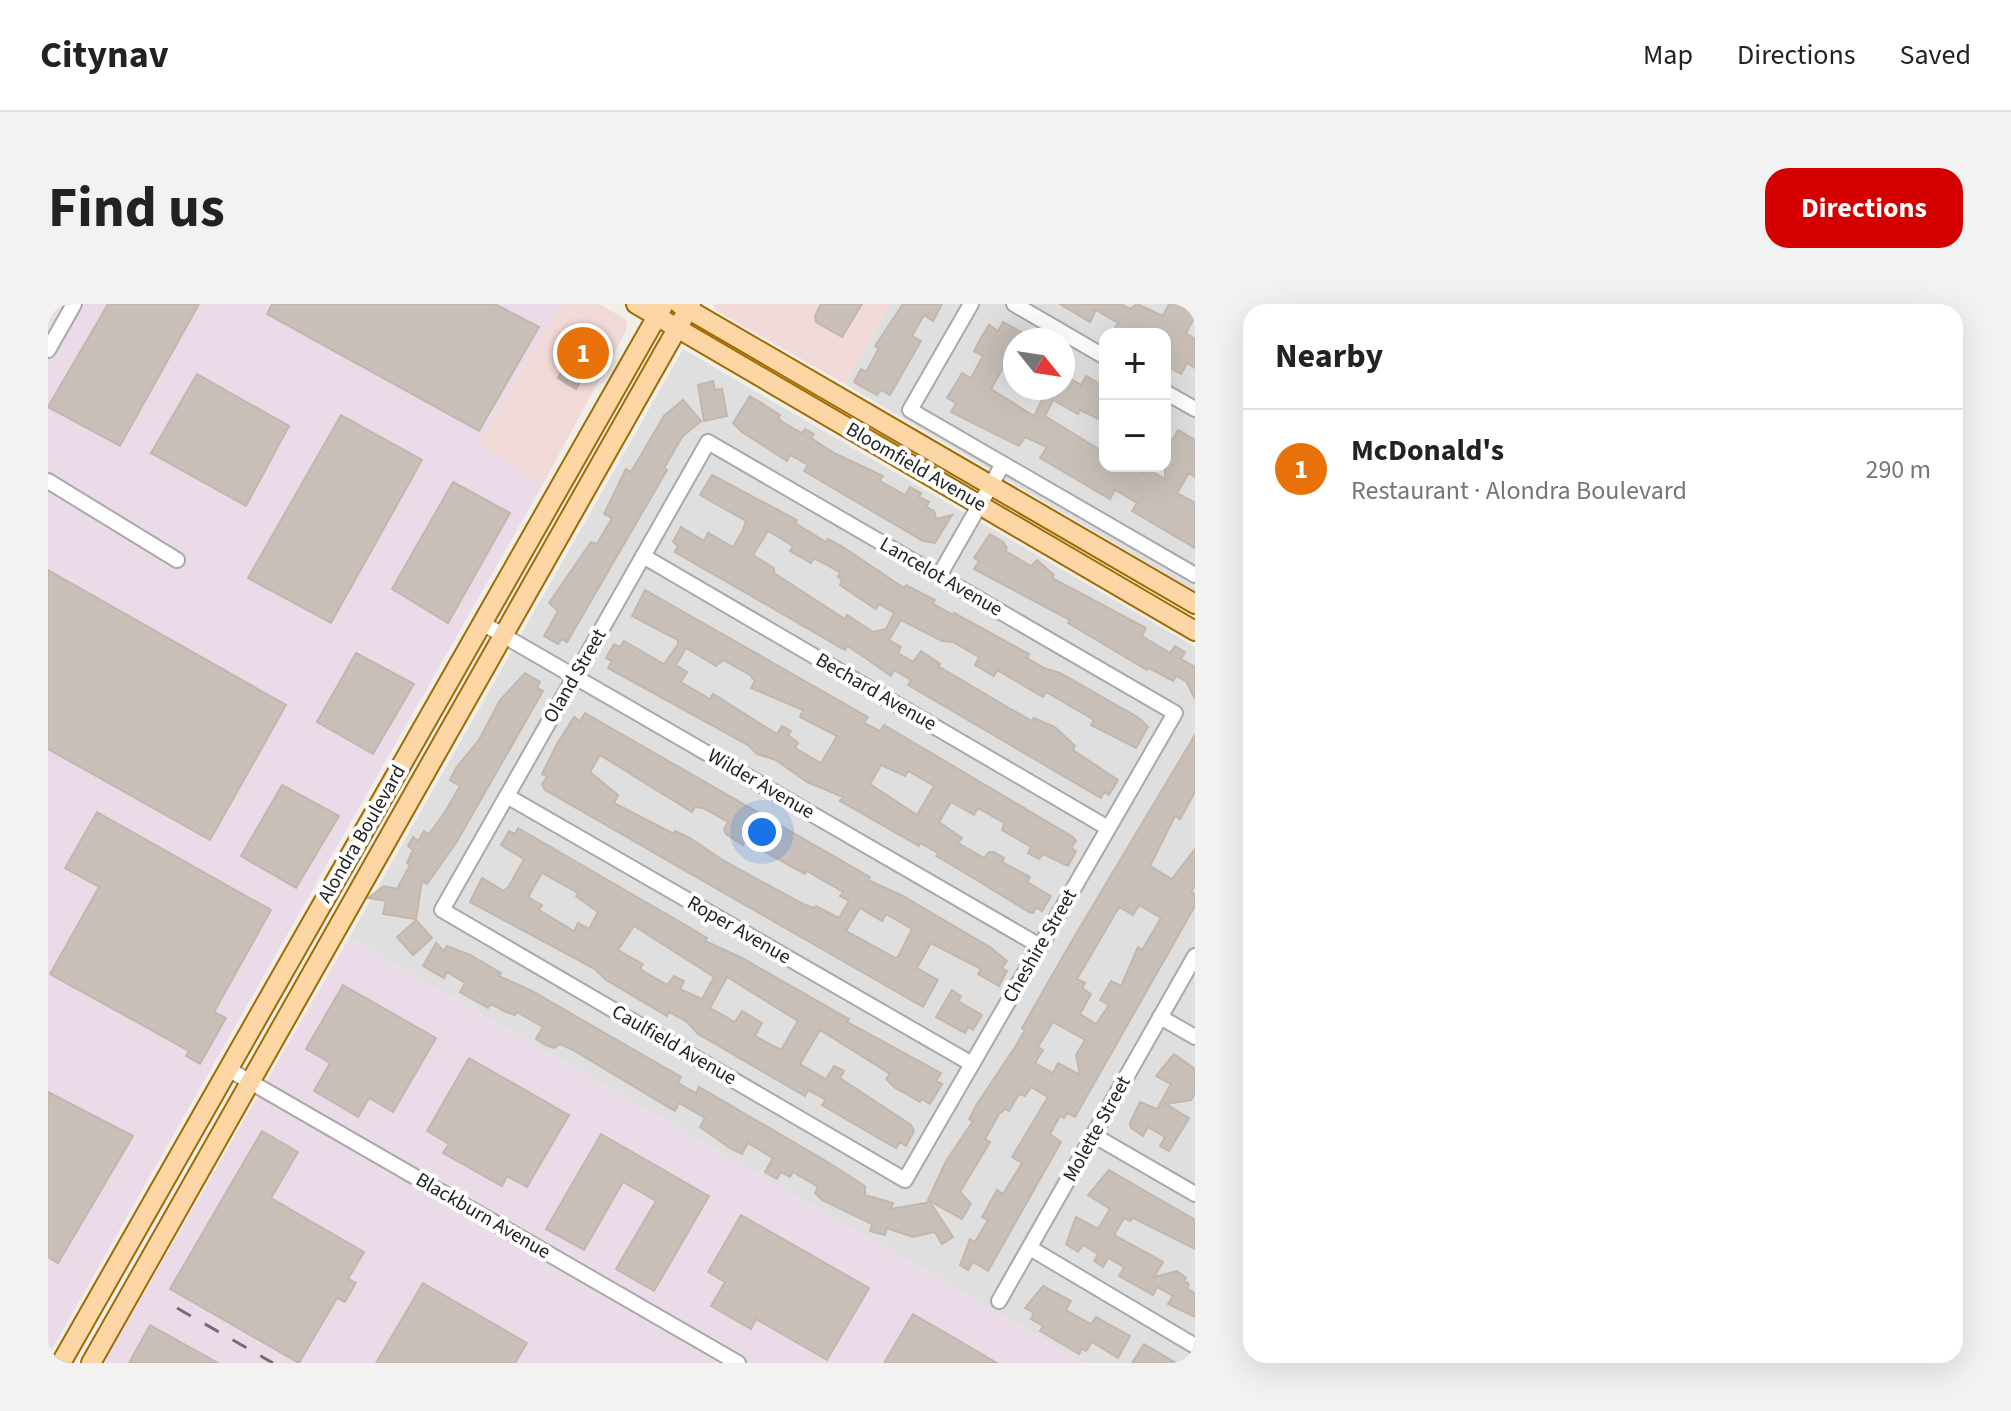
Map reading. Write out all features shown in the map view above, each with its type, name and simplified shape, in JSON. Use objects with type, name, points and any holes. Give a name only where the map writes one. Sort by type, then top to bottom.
[{"type":"main road","name":"Bloomfield Avenue","points":[[636,304],[660,310],[677,328],[1195,631]]},
{"type":"main road","name":"Bloomfield Avenue","points":[[686,306],[1195,604]]},
{"type":"main road","name":"Alondra Boulevard","points":[[91,1363],[677,328],[686,306]]},
{"type":"main road","name":"Alondra Boulevard","points":[[61,1363],[660,310]]},
{"type":"main road","points":[[819,411],[830,392]]},
{"type":"street","points":[[48,350],[74,304]]},
{"type":"street","points":[[971,304],[910,410],[1195,575]]},
{"type":"street","points":[[1014,304],[1099,354]]},
{"type":"street","points":[[1171,395],[1195,409]]},
{"type":"street","name":"Oland Street","points":[[442,910],[708,442]]},
{"type":"street","name":"Lancelot Avenue","points":[[708,442],[1175,713]]},
{"type":"street","points":[[939,576],[1003,464]]},
{"type":"street","points":[[48,481],[177,560]]},
{"type":"street","name":"Bechard Avenue","points":[[643,556],[1108,828]]},
{"type":"street","name":"Wilder Avenue","points":[[482,623],[1040,946]]},
{"type":"street","name":"Cheshire Street","points":[[905,1180],[1175,713]]},
{"type":"street","name":"Roper Avenue","points":[[507,796],[972,1064]]},
{"type":"street","name":"Caulfield Avenue","points":[[442,910],[905,1180]]},
{"type":"street","name":"Molette Street","points":[[999,1301],[1195,956]]},
{"type":"street","points":[[1160,1017],[1195,1037]]},
{"type":"street","name":"Blackburn Avenue","points":[[228,1069],[738,1363]]},
{"type":"street","points":[[1093,1135],[1195,1194]]},
{"type":"street","points":[[1030,1248],[1195,1346]]},
{"type":"shaded area","points":[[48,304],[561,304],[478,445],[543,484],[48,1356]]},
{"type":"shaded area","points":[[561,304],[599,304],[627,320],[626,331],[543,484],[478,445]]},
{"type":"shaded area","points":[[713,304],[890,304],[845,384],[715,310]]},
{"type":"shaded area","points":[[890,304],[1195,304],[1195,591],[845,384]]},
{"type":"shaded area","points":[[683,349],[1195,647],[1195,1363],[1085,1363],[349,938]]},
{"type":"shaded area","points":[[349,938],[1085,1363],[104,1363]]},
{"type":"building","points":[[108,304],[199,304],[120,446],[48,407]]},
{"type":"building","points":[[272,304],[495,304],[539,327],[479,431],[267,314]]},
{"type":"building","points":[[821,304],[862,304],[842,337],[816,322],[815,316]]},
{"type":"building","points":[[903,304],[942,304],[933,321],[924,315],[912,336],[921,341],[890,395],[881,390],[877,395],[854,382],[861,369],[866,372],[879,348],[875,346]]},
{"type":"building","points":[[1060,304],[1121,304],[1130,309],[1137,304],[1163,316],[1169,304],[1195,304],[1195,317],[1186,333],[1195,339],[1195,368],[1187,363],[1181,374],[1171,368],[1171,328],[1115,328],[1118,323],[1096,310],[1090,322]]},
{"type":"building","points":[[1003,322],[1014,328],[1003,328],[1003,368],[991,389],[1003,397],[1003,400],[1009,400],[1034,416],[1042,400],[1053,400],[1045,416],[1099,449],[1099,472],[1153,472],[1165,479],[1165,472],[1171,472],[1171,439],[1178,430],[1195,440],[1195,477],[1189,473],[1177,493],[1195,503],[1195,548],[1132,511],[1137,503],[1115,490],[1110,499],[1040,458],[1047,447],[1025,437],[1019,446],[951,412],[956,403],[947,398],[962,373],[971,378],[983,356],[974,351],[982,336],[989,325],[998,331]]},
{"type":"building","points":[[583,334],[600,346],[576,389],[558,378]]},
{"type":"building","points":[[197,374],[289,426],[246,506],[151,453]]},
{"type":"building","points":[[1086,376],[1099,384],[1099,419],[1080,410],[1078,414],[1053,400],[1075,400],[1075,381],[1081,385]]},
{"type":"building","points":[[713,381],[715,390],[722,389],[727,416],[704,421],[698,385]]},
{"type":"building","points":[[750,396],[780,415],[778,418],[784,423],[802,433],[805,429],[814,434],[811,438],[834,453],[883,476],[880,481],[905,495],[910,487],[921,493],[919,497],[929,502],[926,507],[934,511],[936,519],[952,515],[935,543],[923,541],[804,471],[808,465],[790,455],[787,461],[742,432],[733,423]]},
{"type":"building","points":[[683,400],[701,421],[682,437],[664,468],[667,470],[567,642],[562,639],[558,644],[544,636],[558,611],[549,603],[591,542],[597,544],[612,518],[604,514],[626,469],[631,472],[664,416]]},
{"type":"building","points":[[341,415],[422,460],[331,623],[248,578]]},
{"type":"building","points":[[712,475],[797,520],[795,523],[826,542],[828,539],[843,547],[904,588],[906,585],[935,600],[933,604],[1029,654],[1027,658],[1044,668],[1060,673],[1139,718],[1148,727],[1136,748],[1091,725],[1094,720],[1046,692],[1043,697],[997,670],[994,676],[975,665],[979,657],[953,642],[942,641],[901,620],[889,640],[901,647],[898,653],[913,662],[921,651],[940,664],[938,666],[1009,708],[1032,721],[1034,718],[1055,727],[1075,746],[1073,750],[1118,780],[1109,795],[1104,792],[1101,798],[908,685],[911,680],[894,670],[891,676],[847,646],[845,650],[675,552],[678,546],[673,542],[681,527],[704,541],[708,533],[733,547],[743,530],[746,521],[700,495]],"holes":[[[768,531],[793,546],[790,551],[811,563],[814,558],[840,572],[840,585],[868,604],[876,609],[879,604],[894,613],[886,629],[873,632],[847,615],[845,619],[774,573],[774,568],[753,555]]]},
{"type":"building","points":[[453,482],[510,513],[448,623],[392,589]]},
{"type":"building","points":[[990,534],[1003,542],[1007,548],[1005,551],[1031,566],[1037,560],[1054,575],[1052,578],[1146,628],[1142,636],[1170,653],[1175,646],[1185,652],[1181,659],[1195,667],[1195,699],[1186,681],[1176,676],[1173,681],[1149,668],[1147,670],[1068,623],[1070,620],[974,569],[979,561],[974,558]]},
{"type":"building","points":[[48,570],[286,705],[210,840],[48,749]]},
{"type":"building","points":[[645,590],[868,717],[864,723],[880,731],[884,725],[1073,837],[1076,841],[1071,848],[1076,851],[1068,866],[1043,854],[1039,859],[1028,853],[1031,847],[1002,830],[1004,823],[978,808],[974,815],[951,802],[939,822],[962,838],[958,843],[984,858],[989,852],[994,852],[1004,858],[1002,862],[1030,877],[1027,882],[1051,896],[1042,911],[1036,907],[1033,913],[1029,912],[936,856],[938,853],[920,843],[919,846],[840,801],[843,797],[807,782],[776,760],[757,754],[748,745],[608,668],[612,661],[606,658],[614,644],[620,647],[624,641],[664,664],[678,644],[678,640],[632,616]],"holes":[[[686,648],[716,666],[723,660],[750,675],[755,681],[751,688],[803,710],[800,717],[837,736],[821,763],[795,748],[798,743],[788,735],[791,731],[782,726],[777,734],[713,694],[710,699],[681,682],[687,672],[676,665]],[[881,765],[905,776],[908,771],[934,786],[917,815],[870,784]]]},
{"type":"building","points":[[356,653],[414,684],[373,754],[317,722]]},
{"type":"building","points":[[525,673],[540,682],[537,688],[543,691],[456,843],[427,884],[422,881],[416,919],[383,914],[386,901],[368,898],[384,886],[397,889],[410,865],[407,863],[413,850],[408,846],[413,837],[418,841],[424,831],[429,834],[445,812],[460,786],[450,780],[456,768],[479,740],[500,700]]},
{"type":"building","points":[[585,713],[870,877],[868,880],[901,895],[990,947],[1007,961],[1002,968],[1007,971],[999,986],[978,974],[981,969],[931,943],[917,968],[938,980],[923,1007],[545,790],[542,784],[547,777],[542,774],[557,744],[574,717],[580,721]],"holes":[[[600,755],[692,812],[695,807],[703,808],[728,822],[724,830],[726,834],[743,845],[745,841],[843,892],[840,896],[849,901],[839,918],[816,906],[803,904],[724,861],[690,838],[675,831],[674,834],[614,803],[618,795],[590,772]],[[860,908],[882,921],[886,914],[912,929],[898,957],[846,931]]]},
{"type":"building","points":[[1195,735],[1195,792],[1180,819],[1175,816],[1150,866],[1172,879],[1195,849],[1195,885],[1191,892],[1195,894],[1195,906],[1075,1117],[1067,1113],[1064,1118],[1060,1116],[1050,1134],[1061,1142],[988,1271],[973,1262],[968,1270],[960,1265],[970,1239],[975,1242],[988,1220],[982,1217],[997,1190],[1003,1194],[1022,1163],[1012,1157],[1048,1097],[1031,1087],[1025,1096],[1019,1094],[1009,1111],[1005,1109],[999,1114],[985,1139],[990,1142],[960,1192],[971,1204],[962,1219],[928,1200],[946,1161],[973,1121],[969,1119],[977,1104],[1025,1030],[1022,1028]],"holes":[[[1139,905],[1161,918],[1142,950],[1138,947],[1121,986],[1111,981],[1100,1000],[1109,1005],[1096,1024],[1080,1014],[1091,994],[1082,988],[1085,983],[1077,979],[1119,907],[1133,915]],[[1053,1022],[1085,1040],[1076,1055],[1080,1075],[1058,1063],[1053,1073],[1035,1063],[1043,1050],[1038,1047]]]},
{"type":"building","points":[[282,785],[339,816],[296,888],[241,856]]},
{"type":"building","points":[[97,812],[271,910],[214,1012],[226,1018],[200,1064],[186,1056],[189,1051],[50,974],[99,887],[65,868]]},
{"type":"building","points":[[518,828],[694,930],[707,938],[705,941],[742,958],[849,1019],[847,1022],[941,1073],[936,1081],[942,1084],[930,1104],[922,1099],[920,1102],[894,1087],[886,1079],[890,1074],[820,1030],[800,1064],[826,1079],[834,1066],[844,1071],[840,1078],[911,1125],[914,1131],[906,1146],[900,1142],[896,1148],[878,1138],[822,1105],[826,1100],[808,1090],[805,1096],[698,1034],[687,1022],[669,1012],[667,1016],[606,980],[595,969],[470,902],[482,878],[504,891],[509,886],[524,859],[501,845],[509,831],[515,834]],"holes":[[[542,873],[578,893],[576,896],[598,912],[589,929],[578,923],[574,931],[539,910],[542,905],[528,897]],[[634,926],[714,977],[702,999],[680,989],[684,981],[674,976],[667,985],[640,969],[643,964],[618,950]],[[727,977],[798,1021],[781,1050],[755,1036],[762,1023],[742,1011],[735,1022],[710,1008]]]},
{"type":"building","points":[[416,920],[432,938],[413,955],[397,937]]},
{"type":"building","points":[[436,943],[444,951],[447,946],[470,955],[501,973],[499,976],[532,991],[681,1077],[678,1083],[696,1093],[699,1087],[826,1161],[865,1186],[865,1195],[893,1203],[891,1209],[930,1202],[953,1237],[942,1244],[935,1232],[913,1237],[887,1228],[885,1235],[870,1231],[872,1224],[822,1200],[815,1193],[818,1187],[793,1172],[790,1177],[781,1172],[777,1179],[765,1172],[773,1158],[748,1143],[742,1154],[731,1149],[700,1127],[705,1118],[679,1103],[675,1111],[560,1044],[554,1048],[546,1045],[536,1039],[543,1027],[517,1012],[515,1015],[491,1004],[488,1008],[460,992],[465,983],[447,972],[444,978],[423,966]]},
{"type":"building","points":[[343,985],[436,1038],[393,1112],[369,1098],[358,1117],[314,1091],[330,1063],[306,1049]]},
{"type":"building","points":[[952,990],[961,996],[958,1001],[982,1015],[973,1030],[968,1027],[965,1033],[936,1017]]},
{"type":"building","points":[[1174,1054],[1195,1069],[1195,1094],[1191,1100],[1166,1104],[1189,1118],[1169,1151],[1160,1146],[1165,1137],[1148,1127],[1143,1136],[1131,1128],[1130,1123],[1140,1102],[1157,1109],[1171,1084],[1156,1076]]},
{"type":"building","points":[[469,1058],[569,1115],[527,1187],[507,1176],[502,1186],[443,1153],[449,1144],[427,1131]]},
{"type":"building","points":[[48,1092],[133,1136],[58,1263],[48,1257]]},
{"type":"building","points":[[262,1131],[298,1152],[271,1198],[364,1252],[348,1279],[356,1283],[345,1302],[337,1298],[299,1363],[170,1289]]},
{"type":"building","points":[[601,1134],[709,1196],[654,1291],[616,1269],[656,1201],[623,1182],[584,1250],[546,1229]]},
{"type":"building","points":[[1109,1170],[1195,1220],[1195,1249],[1133,1218],[1130,1221],[1124,1218],[1114,1235],[1163,1262],[1154,1277],[1177,1271],[1186,1278],[1184,1281],[1189,1284],[1187,1289],[1195,1293],[1195,1317],[1168,1304],[1173,1296],[1157,1287],[1153,1295],[1119,1276],[1124,1267],[1108,1258],[1103,1267],[1094,1261],[1098,1254],[1083,1245],[1078,1252],[1066,1244],[1076,1217],[1098,1229],[1110,1209],[1088,1195]]},
{"type":"building","points":[[741,1215],[869,1288],[827,1360],[756,1319],[751,1329],[711,1306],[725,1282],[708,1272]]},
{"type":"building","points":[[423,1283],[527,1343],[515,1363],[376,1363]]},
{"type":"building","points":[[1043,1286],[1071,1301],[1066,1310],[1091,1324],[1096,1317],[1130,1336],[1118,1358],[1092,1342],[1086,1351],[1082,1349],[1079,1354],[1040,1331],[1043,1326],[1031,1319],[1034,1313],[1025,1308]]},
{"type":"building","points":[[913,1314],[958,1340],[997,1363],[884,1363]]},
{"type":"building","points":[[150,1325],[218,1363],[129,1363]]},
{"type":"building","points":[[1144,1344],[1158,1352],[1176,1363],[1132,1363]]},
{"type":"railway","points":[[177,1308],[273,1363]]},
{"type":"place","name":"McDonald's","points":[[583,353]]}]
